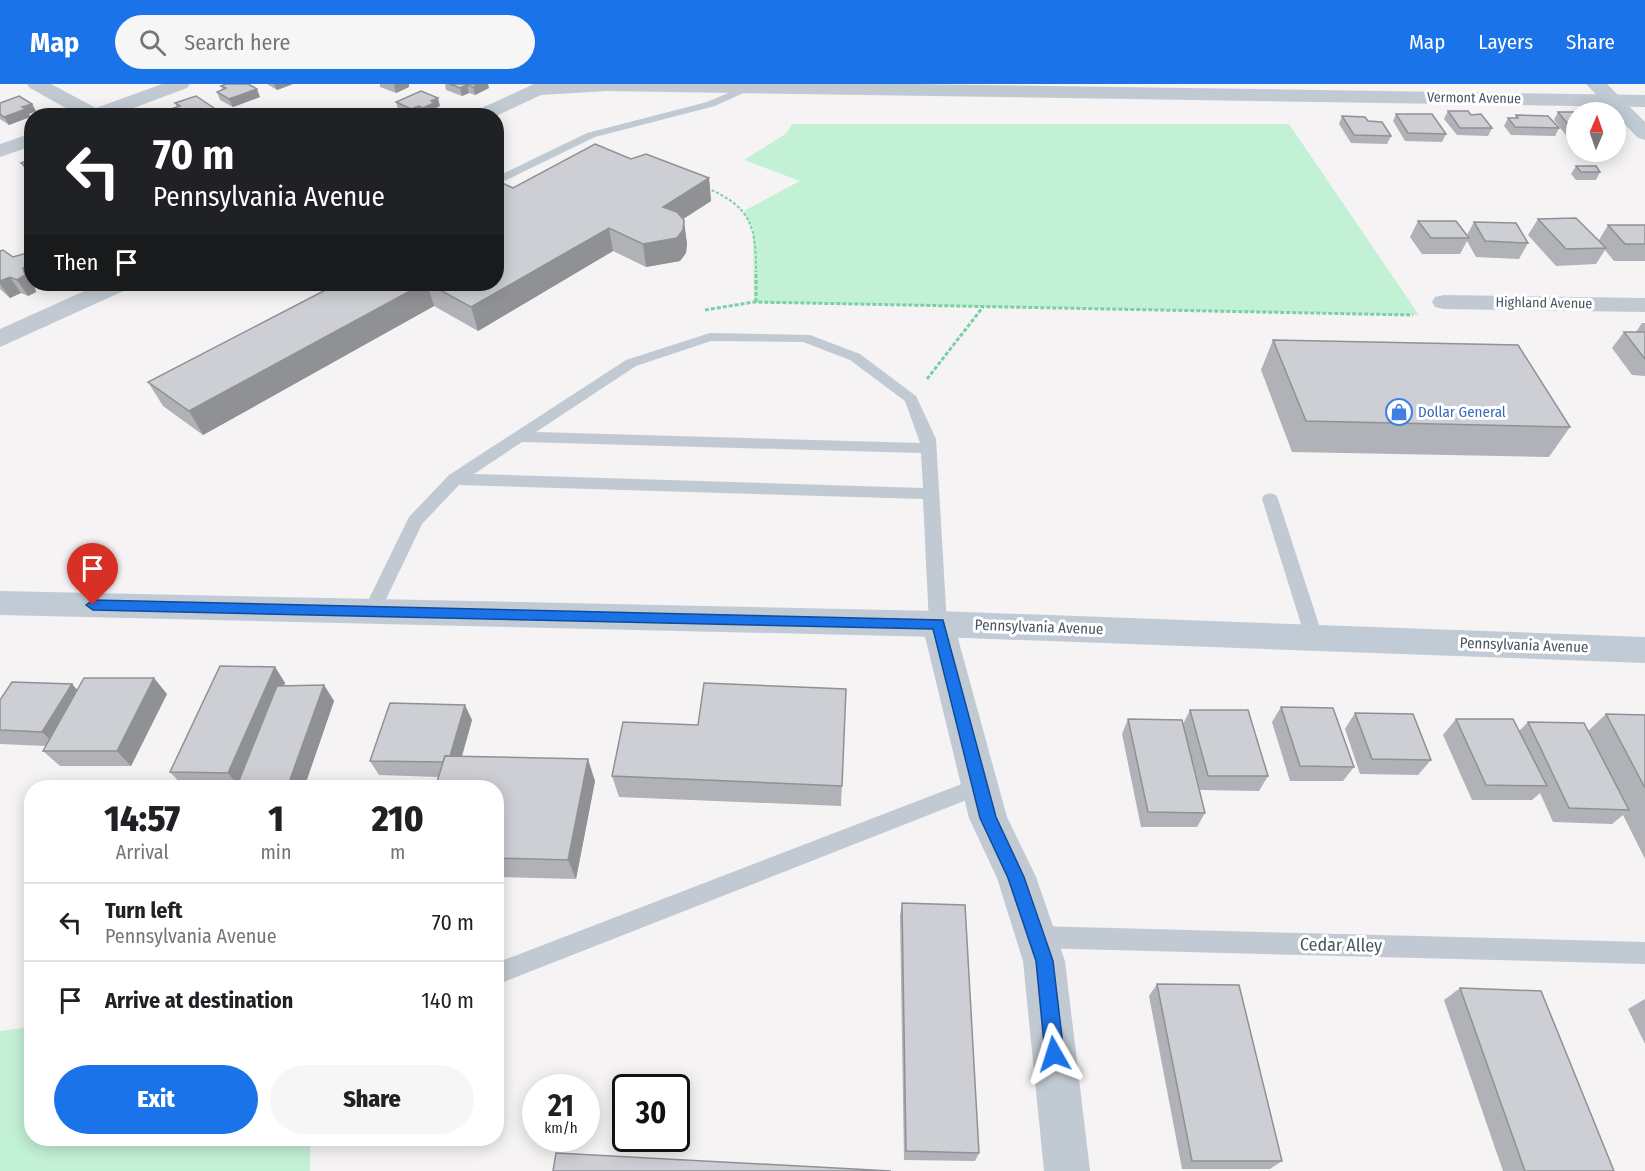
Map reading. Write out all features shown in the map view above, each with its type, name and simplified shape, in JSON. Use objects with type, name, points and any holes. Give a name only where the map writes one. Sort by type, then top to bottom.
[{"type":"street","points":[[37,84],[80,108]]},
{"type":"street","points":[[113,108],[180,84]]},
{"type":"street","points":[[1596,84],[1645,134]]},
{"type":"street","name":"Vermont Avenue","points":[[494,108],[530,87],[607,85],[1645,101]]},
{"type":"street","points":[[0,151],[24,142]]},
{"type":"street","points":[[0,339],[104,291]]},
{"type":"street","name":"Highland Avenue","points":[[1444,302],[1645,305]]},
{"type":"street","name":"Pennsylvania Avenue","points":[[0,603],[938,624],[1645,650]]},
{"type":"street","points":[[938,624],[988,818],[1016,877],[1044,961],[1068,1171]]},
{"type":"lane","points":[[504,178],[591,135],[711,104],[748,87]]},
{"type":"lane","points":[[372,611],[414,521],[455,479],[631,363],[710,337],[805,338],[855,357],[911,399],[928,439],[938,624]]},
{"type":"lane","points":[[517,437],[928,448]]},
{"type":"lane","points":[[455,479],[931,494]]},
{"type":"lane","points":[[1270,499],[1314,637]]},
{"type":"lane","points":[[504,971],[980,786]]},
{"type":"lane","name":"Cedar Alley","points":[[1037,937],[1645,952]]},
{"type":"path","points":[[705,188],[735,202],[744,211],[753,229],[756,302]]},
{"type":"path","points":[[704,310],[756,302],[1419,315],[1444,302]]},
{"type":"path","points":[[939,364],[983,306]]},
{"type":"green space","points":[[792,124],[1289,124],[1419,315],[754,302],[753,229],[744,211],[800,181],[744,160],[787,133]]},
{"type":"green space","points":[[24,1028],[24,1146],[310,1146],[310,1171],[0,1171],[0,1031]]},
{"type":"building","points":[[248,84],[257,89],[229,99],[217,92],[226,88],[221,86]]},
{"type":"building","points":[[450,84],[479,84],[460,88]]},
{"type":"building","points":[[421,91],[438,98],[431,101],[434,103],[423,108],[419,106],[409,108],[396,102]]},
{"type":"building","points":[[19,96],[32,104],[22,107],[24,110],[4,117],[0,114],[0,103]]},
{"type":"building","points":[[196,96],[214,108],[174,108],[180,106],[175,103]]},
{"type":"building","points":[[1448,111],[1468,111],[1471,115],[1481,114],[1492,128],[1460,128]]},
{"type":"building","points":[[1558,112],[1566,112],[1566,122]]},
{"type":"building","points":[[1396,114],[1432,114],[1446,134],[1408,133]]},
{"type":"building","points":[[1516,115],[1548,116],[1559,128],[1515,127],[1508,118],[1518,118]]},
{"type":"building","points":[[1342,116],[1365,117],[1368,121],[1382,122],[1391,136],[1354,135]]},
{"type":"building","points":[[595,144],[631,159],[646,154],[709,178],[663,207],[677,212],[684,220],[683,230],[677,238],[643,244],[609,228],[504,288],[504,184],[513,188]]},
{"type":"building","points":[[1576,166],[1596,166],[1600,172],[1581,172]]},
{"type":"building","points":[[1576,218],[1606,248],[1566,249],[1538,219]]},
{"type":"building","points":[[1418,221],[1456,221],[1469,238],[1431,238]]},
{"type":"building","points":[[1474,222],[1516,223],[1528,243],[1485,241]]},
{"type":"building","points":[[1608,225],[1645,225],[1645,244],[1625,244]]},
{"type":"building","points":[[3,250],[13,257],[24,254],[24,276],[17,280],[10,277],[0,281],[0,251]]},
{"type":"building","points":[[324,291],[410,291],[189,411],[148,382]]},
{"type":"building","points":[[442,291],[499,291],[471,307]]},
{"type":"building","points":[[1624,332],[1645,332],[1645,359]]},
{"type":"building","points":[[1273,340],[1518,345],[1570,427],[1306,421]]},
{"type":"building","points":[[220,666],[275,667],[228,773],[170,772]]},
{"type":"building","points":[[84,678],[154,678],[117,751],[43,751]]},
{"type":"building","points":[[12,682],[72,684],[42,732],[0,730],[0,700]]},
{"type":"building","points":[[704,683],[846,689],[842,786],[612,776],[623,722],[698,725]]},
{"type":"building","points":[[324,685],[290,780],[239,780],[277,686]]},
{"type":"building","points":[[390,703],[465,705],[450,756],[445,756],[443,762],[370,761]]},
{"type":"building","points":[[1281,707],[1333,708],[1354,767],[1300,766]]},
{"type":"building","points":[[1190,710],[1248,710],[1268,776],[1208,776]]},
{"type":"building","points":[[1355,713],[1413,714],[1431,760],[1372,759]]},
{"type":"building","points":[[1606,714],[1645,715],[1645,788]]},
{"type":"building","points":[[1128,719],[1182,720],[1205,813],[1148,812]]},
{"type":"building","points":[[1456,719],[1513,719],[1547,786],[1486,785]]},
{"type":"building","points":[[1528,722],[1584,723],[1629,810],[1569,808]]},
{"type":"building","points":[[445,756],[588,759],[568,860],[504,858],[504,780],[438,780]]},
{"type":"building","points":[[902,903],[965,905],[979,1153],[906,1151]]},
{"type":"building","points":[[1157,984],[1239,985],[1282,1161],[1192,1161]]},
{"type":"building","points":[[1460,988],[1541,991],[1614,1171],[1525,1171]]},
{"type":"building","points":[[556,1153],[891,1171],[553,1171]]},
{"type":"place","name":"Dollar General","points":[[1399,412]]},
{"type":"route","points":[[93,605],[938,624],[988,818],[1016,877],[1044,961],[1054,1054]]}]
